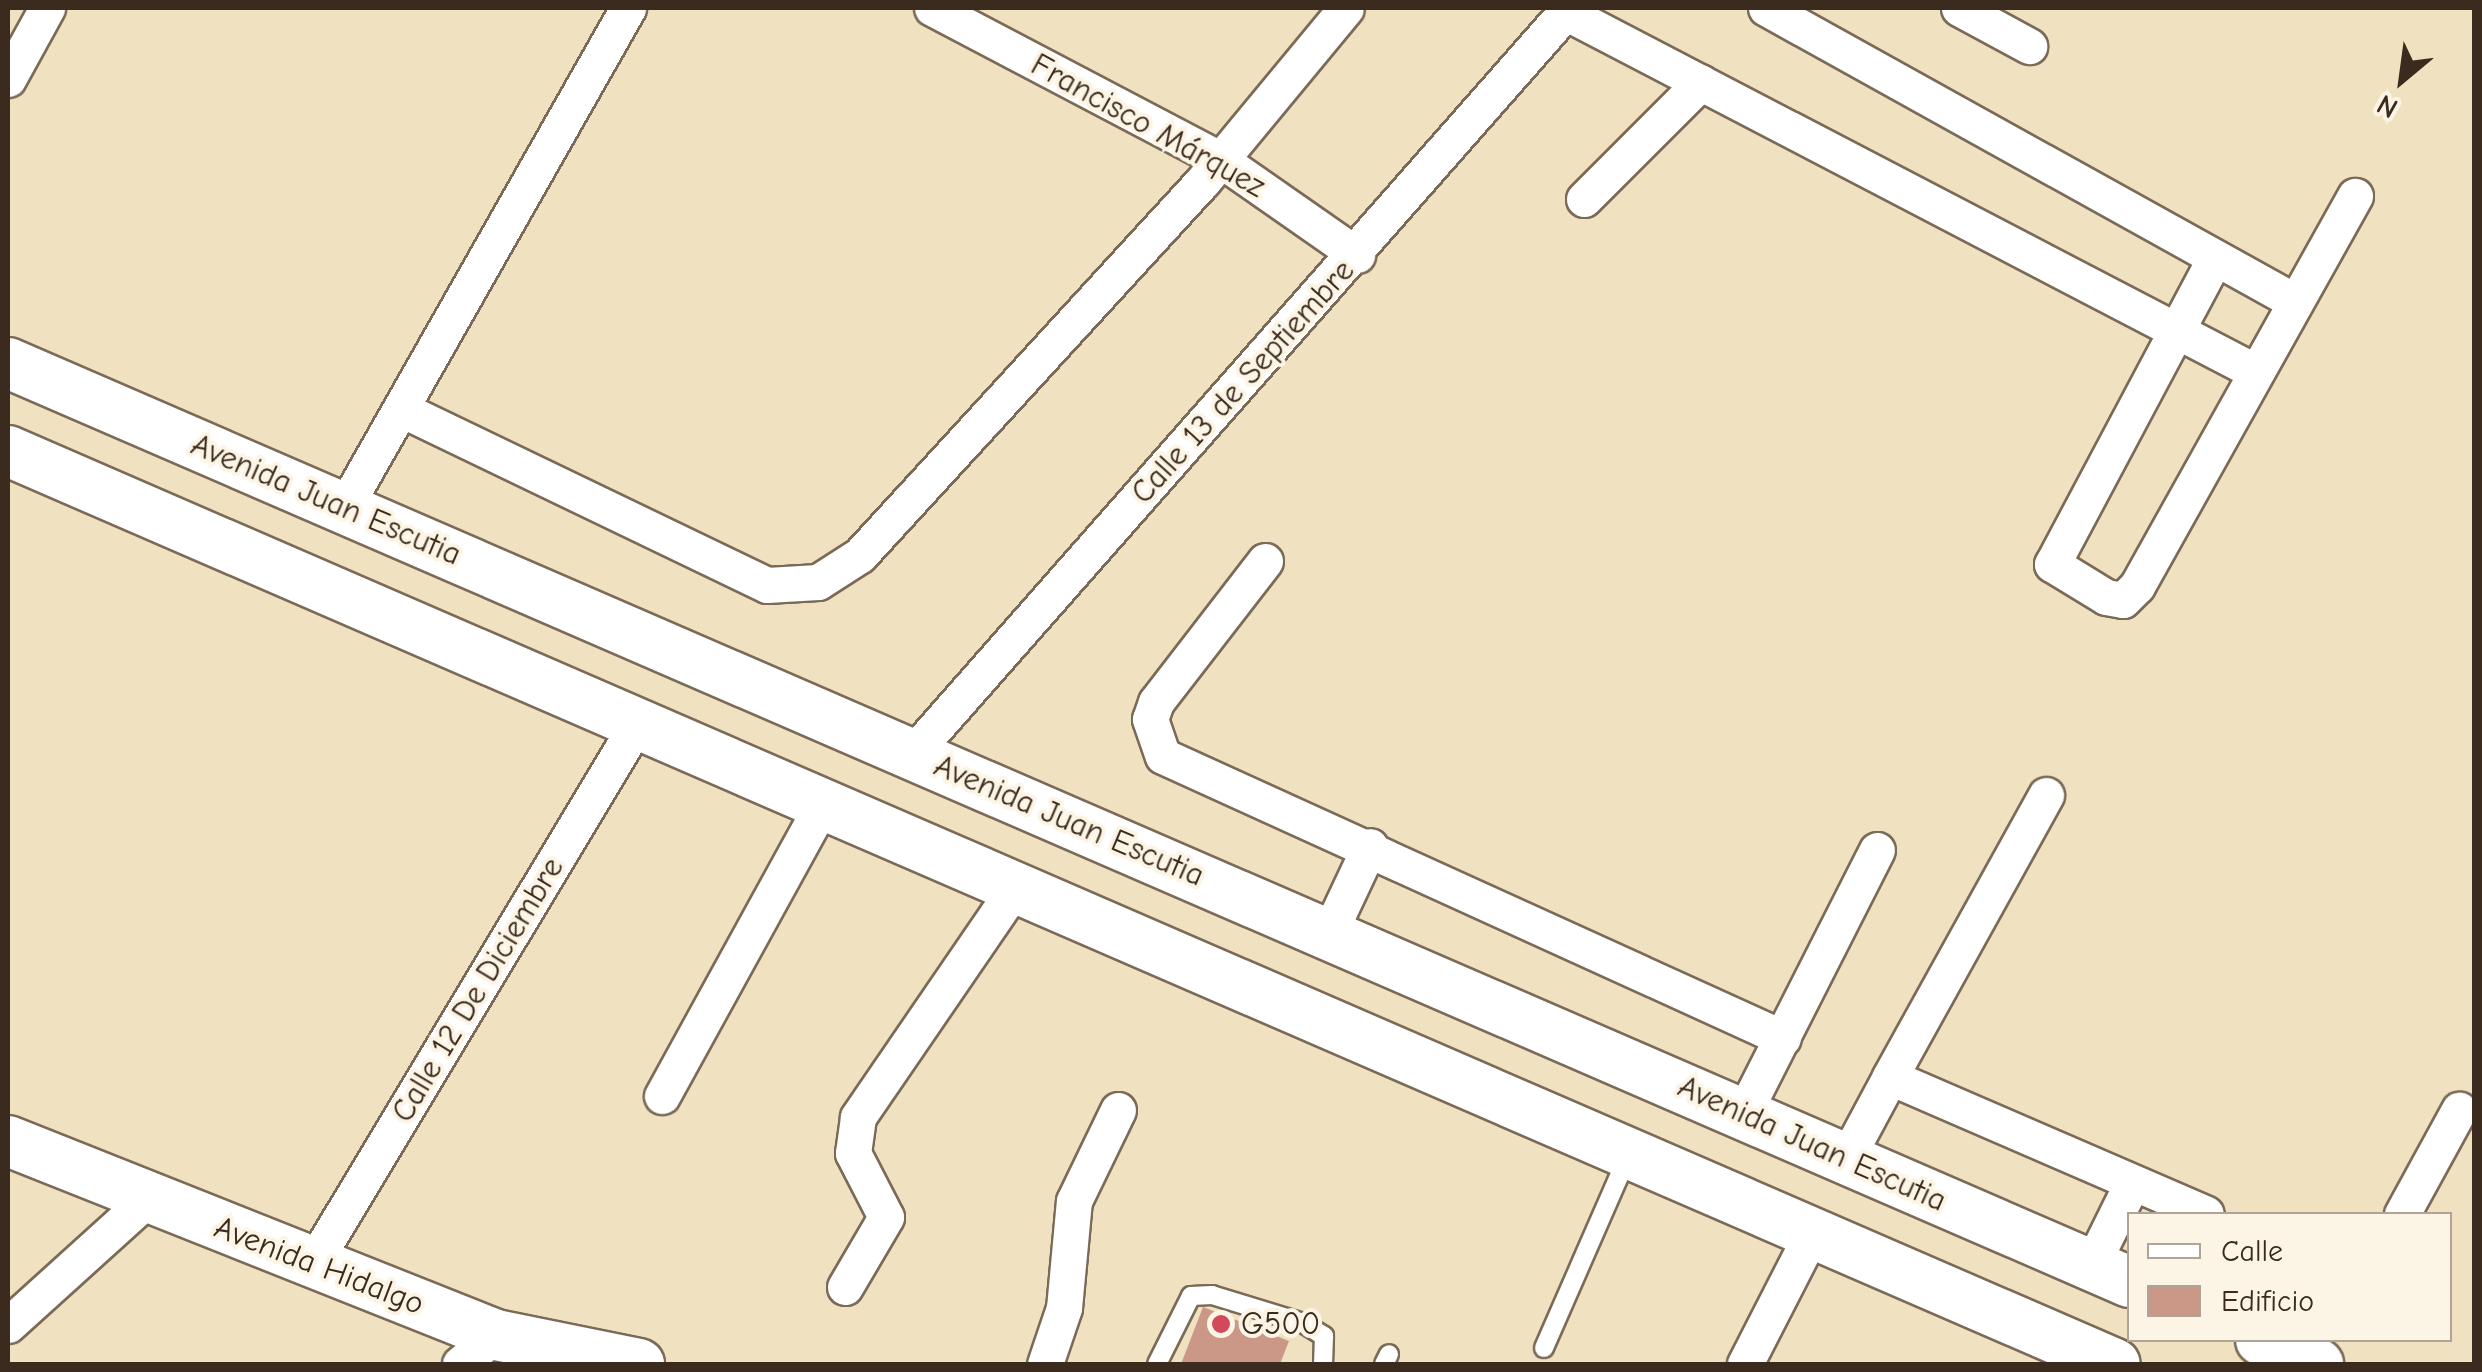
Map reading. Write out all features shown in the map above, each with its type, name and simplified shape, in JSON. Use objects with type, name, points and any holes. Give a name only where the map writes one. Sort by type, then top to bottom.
[{"type":"main road","name":"Avenida Juan Escutia","points":[[8,363],[2110,1274]]},
{"type":"main road","points":[[8,451],[826,798],[2115,1364]]},
{"type":"main road","name":"Avenida Hidalgo","points":[[14,1153],[315,1260],[478,1350],[638,1364]]},
{"type":"main road","points":[[2266,1342],[2320,1364]]},
{"type":"street","points":[[8,80],[47,8]]},
{"type":"street","points":[[344,508],[628,8]]},
{"type":"street","name":"Francisco Márquez","points":[[932,8],[1221,160],[1357,255]]},
{"type":"street","points":[[401,409],[767,585],[818,582],[860,555],[1221,160],[1346,8]]},
{"type":"street","points":[[1766,8],[2294,302]]},
{"type":"street","points":[[1959,8],[2029,46]]},
{"type":"street","points":[[1567,10],[2254,372]]},
{"type":"street","name":"Calle 13 de Septiembre","points":[[913,753],[1357,255],[1567,10]]},
{"type":"street","points":[[1584,199],[1701,82]]},
{"type":"street","points":[[2215,258],[2052,564],[2066,579],[2124,600],[2137,586],[2354,196]]},
{"type":"street","points":[[1264,561],[1156,702],[1153,740],[1181,766],[1370,846],[1783,1038]]},
{"type":"street","name":"Calle 12 De Diciembre","points":[[315,1260],[640,719]]},
{"type":"street","points":[[1846,1159],[2046,794]]},
{"type":"street","points":[[662,1096],[826,798]]},
{"type":"street","points":[[1328,933],[1370,846]]},
{"type":"street","points":[[1744,1114],[1878,850]]},
{"type":"street","points":[[846,1286],[886,1217],[853,1153],[858,1117],[1018,883]]},
{"type":"street","points":[[1890,1076],[2201,1212]]},
{"type":"street","points":[[1045,1364],[1064,1308],[1074,1202],[1118,1110]]},
{"type":"street","points":[[2403,1212],[2460,1110]]},
{"type":"street","points":[[2110,1274],[2132,1183]]},
{"type":"street","points":[[8,1325],[144,1202]]},
{"type":"street","points":[[1744,1364],[1813,1231]]},
{"type":"street","points":[[2320,1364],[2333,1342]]},
{"type":"lane","points":[[1544,1348],[1630,1151]]},
{"type":"lane","points":[[1158,1364],[1191,1296],[1212,1295],[1324,1336],[1323,1364]]},
{"type":"building","name":"G500","points":[[1203,1307],[1289,1341],[1280,1364],[1181,1364]]},
{"type":"place","name":"G500","points":[[1221,1324]]}]
